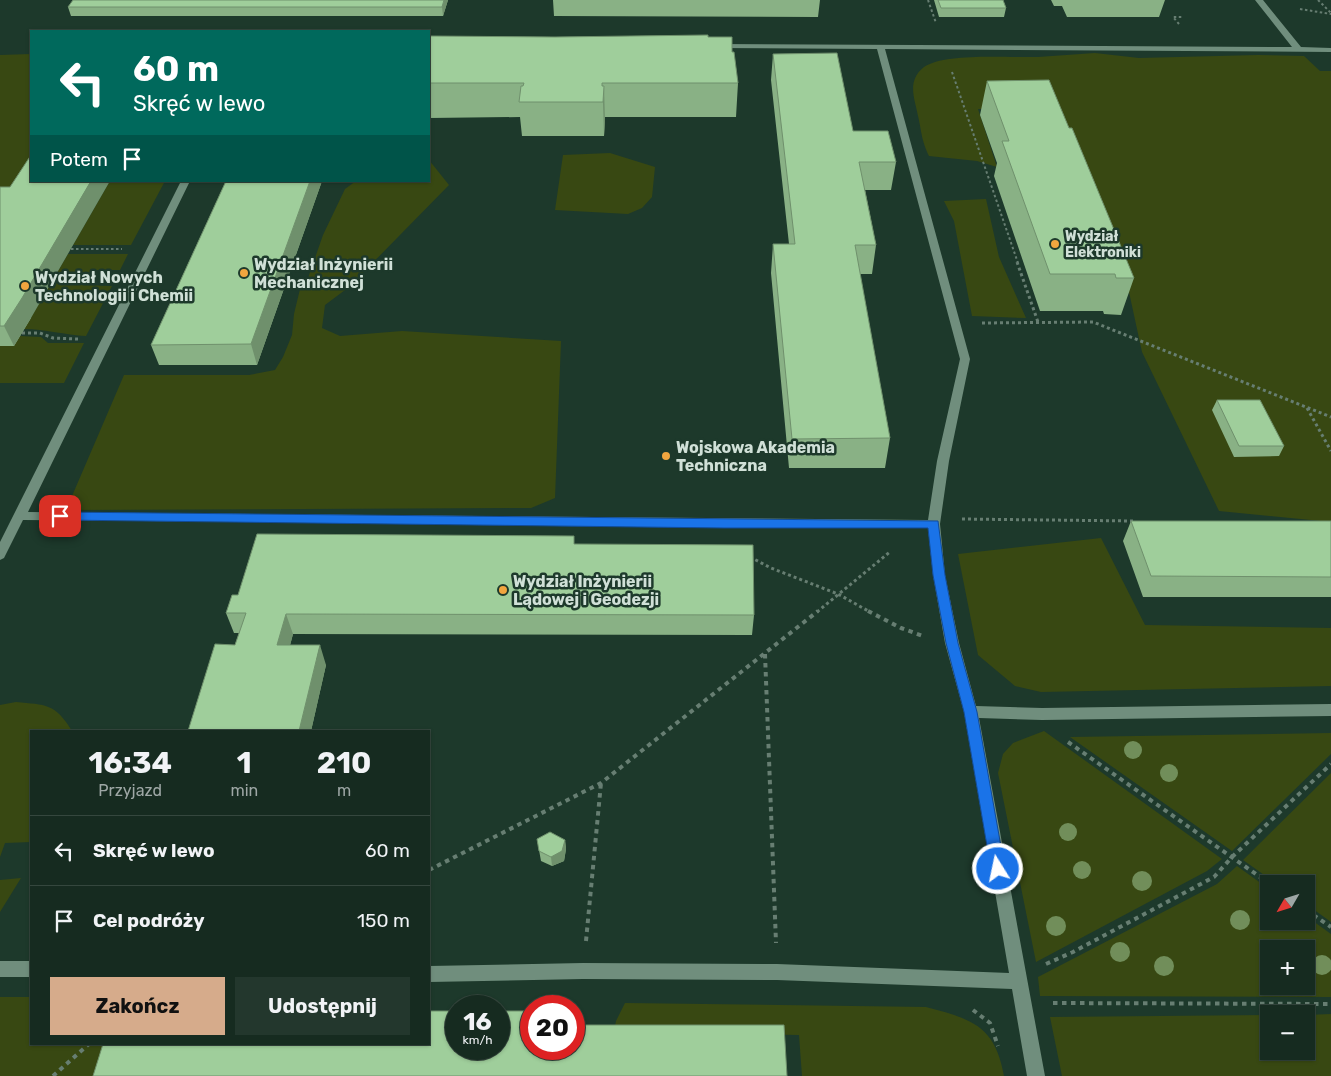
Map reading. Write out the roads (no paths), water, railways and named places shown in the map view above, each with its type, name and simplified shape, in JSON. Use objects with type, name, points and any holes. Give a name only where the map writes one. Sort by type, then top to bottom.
[{"type":"lane","points":[[1259,0],[1297,48]]},
{"type":"lane","points":[[702,46],[1297,48],[1330,51]]},
{"type":"lane","points":[[881,48],[965,359],[943,461],[934,521],[936,546],[939,575],[952,643],[971,712],[1036,1076]]},
{"type":"lane","points":[[0,555],[186,182]]},
{"type":"lane","points":[[20,516],[763,524],[934,521]]},
{"type":"lane","points":[[971,712],[1042,714],[1331,710]]},
{"type":"lane","points":[[0,969],[30,970]]},
{"type":"lane","points":[[430,974],[583,971],[1017,974]]},
{"type":"place","name":"Wydział Elektroniki","points":[[1055,244]]},
{"type":"place","name":"Wydział Inżynierii Mechanicznej","points":[[244,273]]},
{"type":"place","name":"Wydział Nowych Technologii i Chemii","points":[[25,286]]},
{"type":"place","name":"Wojskowa Akademia Techniczna","points":[[666,456]]},
{"type":"place","name":"Wydział Inżynierii Lądowej i Geodezji","points":[[503,590]]}]
